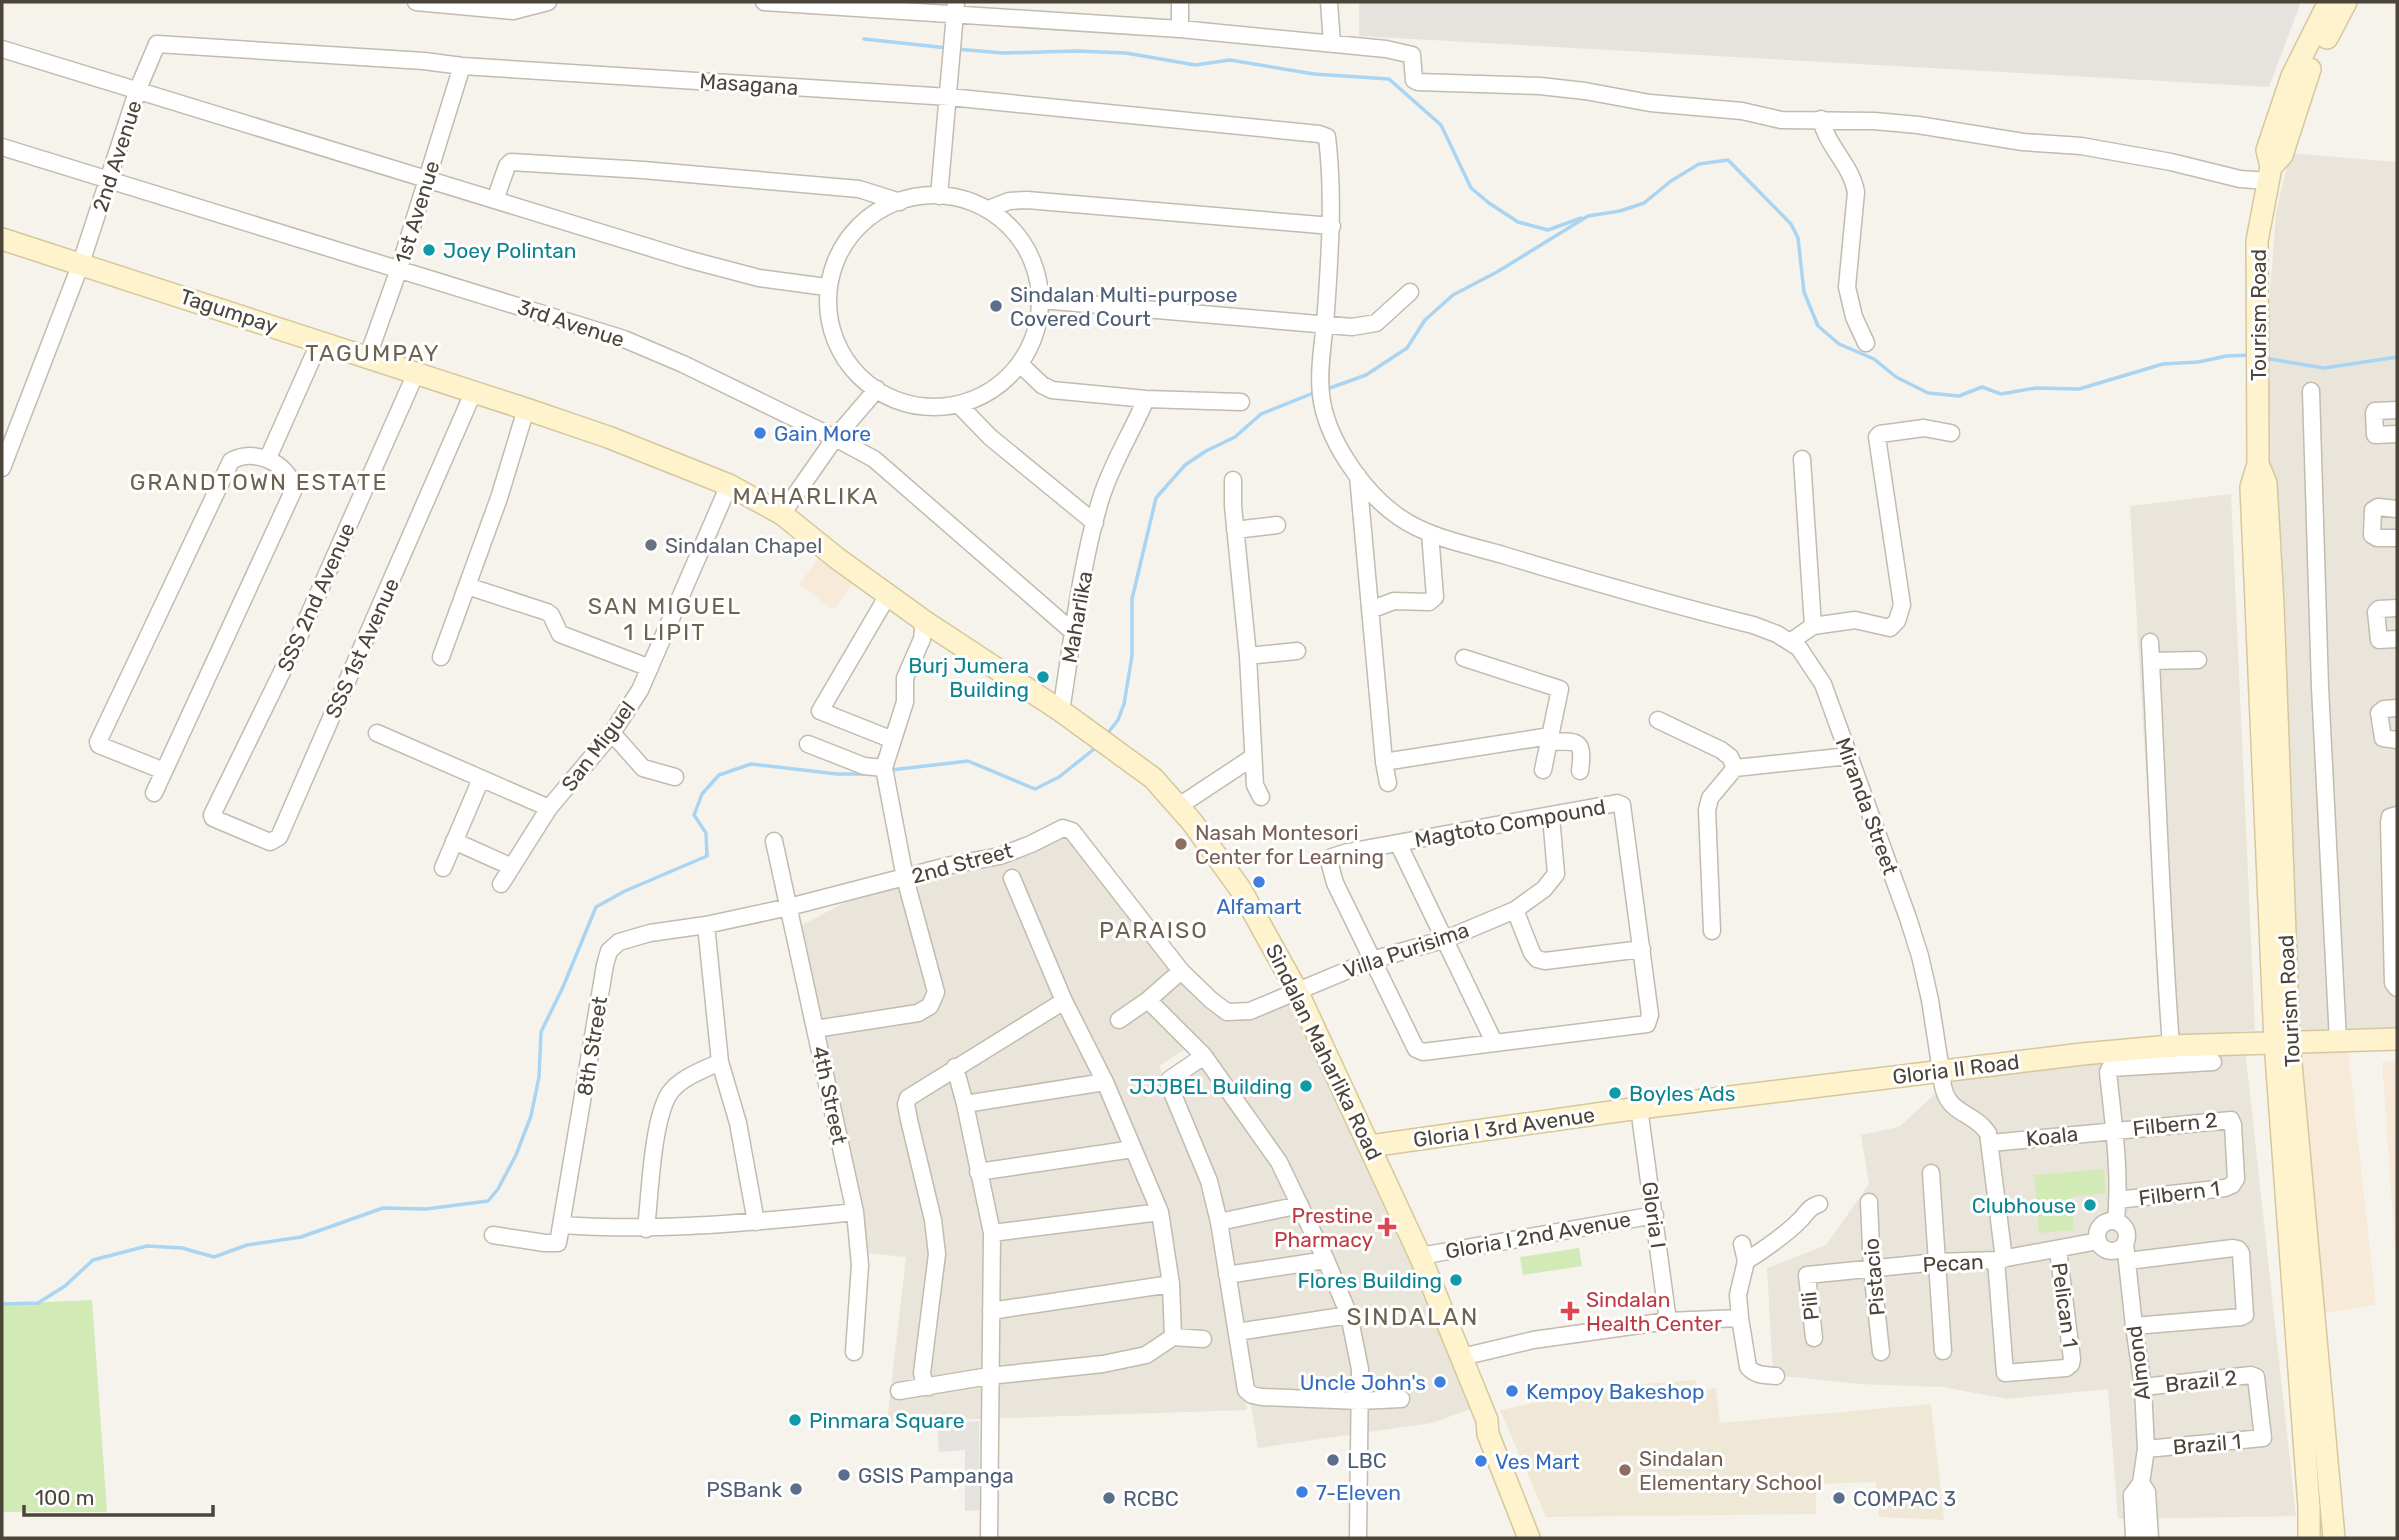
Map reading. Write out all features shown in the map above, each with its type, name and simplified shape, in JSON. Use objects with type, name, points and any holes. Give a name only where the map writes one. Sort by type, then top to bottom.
[{"type":"main road","name":"Tourism Road","points":[[2309,1538],[2251,487],[2258,464],[2256,241],[2269,174],[2267,150],[2292,76],[2329,2]]},
{"type":"main road","name":"Tourism Road","points":[[2269,174],[2282,155],[2306,78],[2346,2]]},
{"type":"main road","name":"Tagumpay","points":[[2,239],[368,356],[608,437],[729,485],[782,514]]},
{"type":"main road","name":"Sindalan Maharlika Road","points":[[782,514],[887,595],[1124,756],[1153,778],[1179,806],[1241,891],[1297,991],[1420,1256],[1487,1420],[1488,1434],[1529,1538]]},
{"type":"main road","name":"Gloria II Road","points":[[1639,1108],[1942,1075],[2171,1046],[2397,1039]]},
{"type":"main road","name":"Tourism Road","points":[[2282,1042],[2334,1538]]},
{"type":"main road","name":"Gloria I 3rd Avenue","points":[[1370,1146],[1639,1108]]},
{"type":"main road","name":"Sindalan Maharlika Road","points":[[1487,1420],[1497,1429],[1539,1538]]},
{"type":"street","points":[[416,2],[513,11],[548,2]]},
{"type":"street","points":[[764,2],[955,8],[1386,49],[1412,55],[1414,80],[1418,82],[1540,86],[1650,103],[1742,111],[1781,120],[1821,119],[1918,125],[2023,142],[2081,146],[2171,162],[2240,179],[2269,174]]},
{"type":"street","points":[[1180,2],[1180,29]]},
{"type":"street","points":[[1329,2],[1332,44]]},
{"type":"street","points":[[939,196],[955,8]]},
{"type":"street","name":"Masagana","points":[[154,46],[160,43],[462,66],[949,97],[1316,133],[1327,136],[1332,226]]},
{"type":"street","name":"2nd Avenue","points":[[2,468],[80,266],[154,46]]},
{"type":"street","points":[[2,49],[426,180],[747,275],[825,287]]},
{"type":"street","name":"1st Avenue","points":[[368,356],[399,269],[462,66]]},
{"type":"street","points":[[1821,119],[1825,135],[1850,172],[1856,192],[1847,287],[1854,317],[1866,343]]},
{"type":"street","name":"3rd Avenue","points":[[2,148],[624,340],[683,364],[874,459],[1073,632]]},
{"type":"street","points":[[495,200],[507,166],[511,162],[643,170],[859,189],[900,202]]},
{"type":"street","points":[[939,196],[973,201],[991,208],[1012,229],[1031,264],[1041,300],[1031,342],[1020,365],[998,387],[982,398],[960,406],[925,406],[897,401],[877,389],[855,372],[840,350],[828,322],[825,287],[836,257],[859,229],[881,209],[900,202],[939,196]]},
{"type":"street","points":[[991,208],[1009,201],[1027,200],[1332,226],[1321,390],[1330,426],[1358,476],[1388,783]]},
{"type":"street","points":[[1041,300],[1352,327],[1376,323],[1410,292]]},
{"type":"street","points":[[268,458],[320,341]]},
{"type":"street","points":[[1020,365],[1042,385],[1052,390],[1146,399],[1241,402]]},
{"type":"street","name":"SSS 2nd Avenue","points":[[213,818],[212,812],[298,639],[416,373]]},
{"type":"street","points":[[782,514],[835,438],[877,389]]},
{"type":"street","points":[[2311,391],[2320,687],[2338,1041]]},
{"type":"street","name":"SSS 1st Avenue","points":[[213,818],[270,842],[279,837],[473,393]]},
{"type":"street","name":"Maharlika","points":[[1061,711],[1094,523],[1110,474],[1146,399]]},
{"type":"street","points":[[960,406],[990,437],[1094,523]]},
{"type":"street","points":[[441,657],[499,498],[526,409]]},
{"type":"street","points":[[2397,410],[2374,412],[2376,435],[2397,434]]},
{"type":"street","points":[[1790,642],[1813,626],[1855,620],[1889,628],[1898,621],[1902,605],[1877,437],[1880,434],[1924,428],[1951,433]]},
{"type":"street","points":[[154,793],[294,489],[288,474],[268,458],[239,457],[231,461],[98,742],[99,745],[164,771]]},
{"type":"street","points":[[1802,459],[1813,626]]},
{"type":"street","name":"Miranda Street","points":[[1358,476],[1370,491],[1399,517],[1430,533],[1753,625],[1790,642],[1807,658],[1823,684],[1920,956],[1947,1099],[1959,1112],[1977,1120],[1988,1133],[1991,1143]]},
{"type":"street","points":[[1233,480],[1235,530],[1248,656],[1252,757],[1255,785],[1261,797]]},
{"type":"street","name":"San Miguel","points":[[500,884],[549,808],[612,733],[640,691],[729,485]]},
{"type":"street","points":[[2397,509],[2378,507],[2373,510],[2372,535],[2377,538],[2397,538]]},
{"type":"street","points":[[1235,530],[1277,525]]},
{"type":"street","points":[[1370,610],[1394,601],[1429,602],[1435,597],[1430,533]]},
{"type":"street","points":[[467,586],[547,612],[560,634],[650,668]]},
{"type":"street","points":[[887,595],[820,711],[893,740]]},
{"type":"street","points":[[2397,608],[2379,608],[2376,611],[2379,640],[2397,639]]},
{"type":"street","points":[[815,1029],[918,1013],[930,1006],[936,992],[905,878],[886,775],[905,702],[905,678],[922,639],[924,621]]},
{"type":"street","points":[[2150,642],[2162,926],[2171,1046]]},
{"type":"street","points":[[1248,656],[1297,651]]},
{"type":"street","points":[[1464,658],[1560,689],[1543,770]]},
{"type":"street","points":[[2151,661],[2198,660]]},
{"type":"street","points":[[2397,709],[2381,710],[2383,738],[2397,740]]},
{"type":"street","points":[[1658,720],[1721,750],[1730,757],[1735,768]]},
{"type":"street","points":[[377,733],[549,808]]},
{"type":"street","points":[[612,733],[643,768],[675,777]]},
{"type":"street","points":[[1384,762],[1550,739],[1580,744],[1583,749],[1580,771]]},
{"type":"street","points":[[808,744],[886,775]]},
{"type":"street","points":[[1712,931],[1707,810],[1715,791],[1735,768],[1849,756]]},
{"type":"street","points":[[1179,806],[1252,757]]},
{"type":"street","points":[[443,868],[481,779]]},
{"type":"street","name":"Magtoto Compound","points":[[1372,960],[1335,883],[1329,861],[1332,857],[1617,803],[1622,805],[1642,949]]},
{"type":"street","name":"Villa Purisima","points":[[1297,991],[1372,960],[1446,939],[1515,909],[1544,889],[1556,874],[1551,816]]},
{"type":"street","points":[[2395,816],[2390,817],[2389,822],[2394,882],[2393,983],[2397,988]]},
{"type":"street","name":"2nd Street","points":[[706,925],[789,907],[951,864],[1000,856],[1063,828],[1072,831],[1181,971],[1227,1012],[1250,1011],[1297,991]]},
{"type":"street","points":[[454,841],[512,867]]},
{"type":"street","name":"4th Street","points":[[774,841],[855,1212],[860,1265],[854,1352]]},
{"type":"street","points":[[1398,843],[1494,1042]]},
{"type":"street","points":[[1012,878],[1064,1001],[1105,1082],[1160,1212],[1171,1284],[1173,1337]]},
{"type":"street","points":[[1372,960],[1419,1051],[1647,1024],[1650,1014],[1642,949],[1545,961],[1537,959],[1532,953],[1515,909]]},
{"type":"street","points":[[706,925],[720,1062],[738,1123],[756,1222]]},
{"type":"street","name":"8th Street","points":[[493,1235],[558,1243],[609,951],[619,942],[650,933],[706,925]]},
{"type":"street","points":[[1119,1020],[1148,1000],[1181,971]]},
{"type":"street","points":[[1148,1000],[1204,1056],[1279,1163],[1326,1260],[1349,1315],[1360,1368],[1357,1538]]},
{"type":"street","points":[[929,1387],[924,1382],[922,1373],[937,1254],[933,1220],[915,1155],[906,1104],[913,1094],[1064,1001]]},
{"type":"street","points":[[1204,1056],[1170,1079],[1169,1084],[1209,1181],[1219,1222],[1246,1390],[1252,1395],[1262,1397],[1359,1401],[1401,1399]]},
{"type":"street","points":[[646,1229],[657,1136],[669,1094],[695,1073],[720,1062]]},
{"type":"street","points":[[2116,1221],[2118,1200],[2108,1072],[2115,1066],[2213,1062]]},
{"type":"street","points":[[955,1067],[992,1233],[989,1538]]},
{"type":"street","points":[[965,1104],[1105,1082]]},
{"type":"street","name":"Gloria I","points":[[1639,1108],[1668,1321]]},
{"type":"street","name":"Filbern 2","points":[[2114,1130],[2228,1119],[2233,1125],[2236,1179]]},
{"type":"street","name":"Koala","points":[[1991,1143],[2114,1130]]},
{"type":"street","points":[[1991,1143],[2000,1259]]},
{"type":"street","points":[[978,1172],[1133,1149]]},
{"type":"street","points":[[1931,1174],[1943,1351]]},
{"type":"street","name":"Filbern 1","points":[[2118,1200],[2225,1188],[2232,1185],[2236,1179]]},
{"type":"street","name":"Pistacio","points":[[1869,1202],[1872,1270],[1881,1352]]},
{"type":"street","points":[[1746,1261],[1764,1250],[1802,1218],[1811,1206],[1819,1204]]},
{"type":"street","points":[[1219,1222],[1300,1205]]},
{"type":"street","points":[[562,1225],[646,1229],[855,1212]]},
{"type":"street","points":[[992,1233],[1160,1212]]},
{"type":"street","name":"Gloria I 2nd Avenue","points":[[1420,1256],[1655,1215]]},
{"type":"street","points":[[2116,1221],[2126,1230],[2125,1243],[2113,1251],[2104,1248],[2098,1241],[2099,1228],[2106,1222],[2116,1221]]},
{"type":"street","name":"Pecan","points":[[1807,1275],[1937,1262],[2000,1259],[2098,1241]]},
{"type":"street","name":"Almond","points":[[2125,1243],[2143,1387],[2146,1449],[2141,1483],[2132,1495],[2134,1538]]},
{"type":"street","points":[[1742,1244],[1746,1261],[1738,1295],[1748,1367],[1752,1372],[1761,1375],[1776,1376]]},
{"type":"street","points":[[2128,1261],[2233,1248],[2242,1253],[2246,1311],[2241,1317],[2134,1326]]},
{"type":"street","name":"Pelican 1","points":[[2000,1259],[2005,1373],[2066,1368],[2072,1359],[2058,1250]]},
{"type":"street","points":[[1227,1275],[1326,1260]]},
{"type":"street","name":"Pili","points":[[1807,1275],[1814,1338]]},
{"type":"street","points":[[991,1311],[1171,1284]]},
{"type":"street","points":[[1237,1332],[1349,1315]]},
{"type":"street","points":[[1462,1357],[1532,1340],[1668,1321],[1740,1318]]},
{"type":"street","points":[[899,1391],[989,1376],[1103,1364],[1146,1354],[1173,1337],[1203,1339]]},
{"type":"street","name":"Brazil 2","points":[[2143,1387],[2251,1375],[2257,1380],[2263,1433]]},
{"type":"street","name":"Brazil 1","points":[[2146,1449],[2260,1439],[2263,1438],[2263,1433]]},
{"type":"street","name":"Almond","points":[[2141,1483],[2147,1492],[2150,1538]]},
{"type":"shaded area","points":[[1359,2],[2301,2],[2269,87],[1359,36]]},
{"type":"shaded area","points":[[2290,153],[2397,162],[2397,1033],[2292,1036],[2263,385],[2276,213]]},
{"type":"shaded area","points":[[2231,494],[2255,1030],[2162,1039],[2130,506]]},
{"type":"shaded area","points":[[818,558],[853,582],[834,610],[799,585]]},
{"type":"shaded area","points":[[1064,830],[1177,971],[1146,1000],[1190,1046],[1159,1066],[1192,1143],[1228,1289],[1247,1410],[887,1422],[906,1257],[864,1253],[799,927],[847,901]]},
{"type":"shaded area","points":[[1180,975],[1232,1018],[1296,993],[1473,1408],[1432,1423],[1258,1448],[1223,1235],[1167,1076],[1200,1051],[1153,1000]]},
{"type":"shaded area","points":[[2347,1038],[2376,1305],[2305,1316],[2281,1044]]},
{"type":"shaded area","points":[[2245,1049],[2296,1516],[2118,1519],[2108,1389],[2007,1399],[1943,1387],[1859,1384],[1773,1375],[1767,1268],[1826,1245],[1869,1184],[1861,1135],[1899,1127],[1937,1092],[1936,1077]]},
{"type":"shaded area","points":[[2397,1061],[2397,1276],[2382,1062]]},
{"type":"shaded area","points":[[1695,1380],[1698,1390],[1716,1388],[1720,1423],[1931,1404],[1944,1520],[1879,1517],[1876,1482],[1816,1484],[1816,1514],[1546,1517],[1500,1410],[1618,1386]]},
{"type":"shaded area","points":[[979,1421],[980,1510],[965,1511],[965,1450],[939,1452],[937,1424]]},
{"type":"green space","points":[[2104,1169],[2106,1193],[2071,1197],[2074,1230],[2039,1233],[2034,1175]]},
{"type":"green space","points":[[1579,1248],[1582,1266],[1523,1275],[1520,1257]]},
{"type":"green space","points":[[92,1300],[107,1512],[2,1512],[2,1304]]},
{"type":"waterway","points":[[864,39],[948,48]]},
{"type":"waterway","points":[[956,49],[1003,53],[1126,53],[1195,65],[1230,60],[1314,74],[1389,79],[1441,125],[1471,188],[1489,203],[1518,222],[1548,230],[1581,218]]},
{"type":"waterway","points":[[1588,216],[1620,211],[1644,203],[1671,181],[1699,164],[1728,160],[1791,224],[1798,238],[1804,292],[1818,326],[1839,344],[1874,359],[1896,377],[1928,393],[1959,396],[1982,387],[2001,394],[2036,388],[2079,389],[2163,364],[2250,355]]},
{"type":"waterway","points":[[1327,389],[1366,375],[1407,348],[1425,320],[1453,295],[1497,272],[1588,216]]},
{"type":"waterway","points":[[2264,358],[2324,368],[2397,357]]},
{"type":"waterway","points":[[1107,734],[1118,720],[1124,704],[1132,656],[1132,599],[1156,498],[1185,465],[1235,437],[1261,414],[1316,392]]},
{"type":"waterway","points":[[891,770],[968,761],[1035,789],[1059,777],[1098,746]]},
{"type":"waterway","points":[[2,1304],[38,1303],[65,1286],[93,1260],[147,1246],[182,1248],[214,1257],[247,1245],[301,1237],[383,1208],[426,1209],[488,1201],[498,1189],[516,1155],[531,1116],[539,1077],[541,1032],[596,907],[625,891],[707,856],[706,833],[694,815],[702,794],[719,775],[751,764],[837,774],[866,774]]},
{"type":"place","name":"Joey Polintan","points":[[429,250]]},
{"type":"place","name":"Sindalan Multi-purpose Covered Court","points":[[996,306]]},
{"type":"place","name":"Gain More","points":[[760,433]]},
{"type":"place","name":"Sindalan Chapel","points":[[651,545]]},
{"type":"place","name":"Burj Jumera Building","points":[[1043,677]]},
{"type":"place","name":"Nasah Montesori Center for Learning","points":[[1181,844]]},
{"type":"place","name":"Alfamart","points":[[1259,882]]},
{"type":"place","name":"JJJBEL Building","points":[[1306,1086]]},
{"type":"place","name":"Boyles Ads","points":[[1615,1093]]},
{"type":"place","name":"Clubhouse","points":[[2090,1205]]},
{"type":"place","name":"Prestine Pharmacy","points":[[1387,1227]]},
{"type":"place","name":"Flores Building","points":[[1456,1280]]},
{"type":"place","name":"Sindalan Health Center","points":[[1570,1311]]},
{"type":"place","name":"Uncle John's","points":[[1440,1382]]},
{"type":"place","name":"Kempoy Bakeshop","points":[[1512,1391]]},
{"type":"place","name":"Pinmara Square","points":[[795,1420]]},
{"type":"place","name":"LBC","points":[[1333,1460]]},
{"type":"place","name":"Ves Mart","points":[[1481,1461]]},
{"type":"place","name":"Sindalan Elementary School","points":[[1625,1470]]},
{"type":"place","name":"GSIS Pampanga","points":[[844,1475]]},
{"type":"place","name":"PSBank","points":[[796,1489]]},
{"type":"place","name":"7-Eleven","points":[[1302,1492]]},
{"type":"place","name":"RCBC","points":[[1109,1498]]},
{"type":"place","name":"COMPAC 3","points":[[1839,1498]]},
{"type":"district","name":"TAGUMPAY","points":[[373,353]]},
{"type":"district","name":"GRANDTOWN ESTATE","points":[[259,482]]},
{"type":"district","name":"MAHARLIKA","points":[[806,496]]},
{"type":"district","name":"SAN MIGUEL 1 LIPIT","points":[[665,619]]},
{"type":"district","name":"PARAISO","points":[[1154,930]]},
{"type":"district","name":"SINDALAN","points":[[1413,1317]]}]
